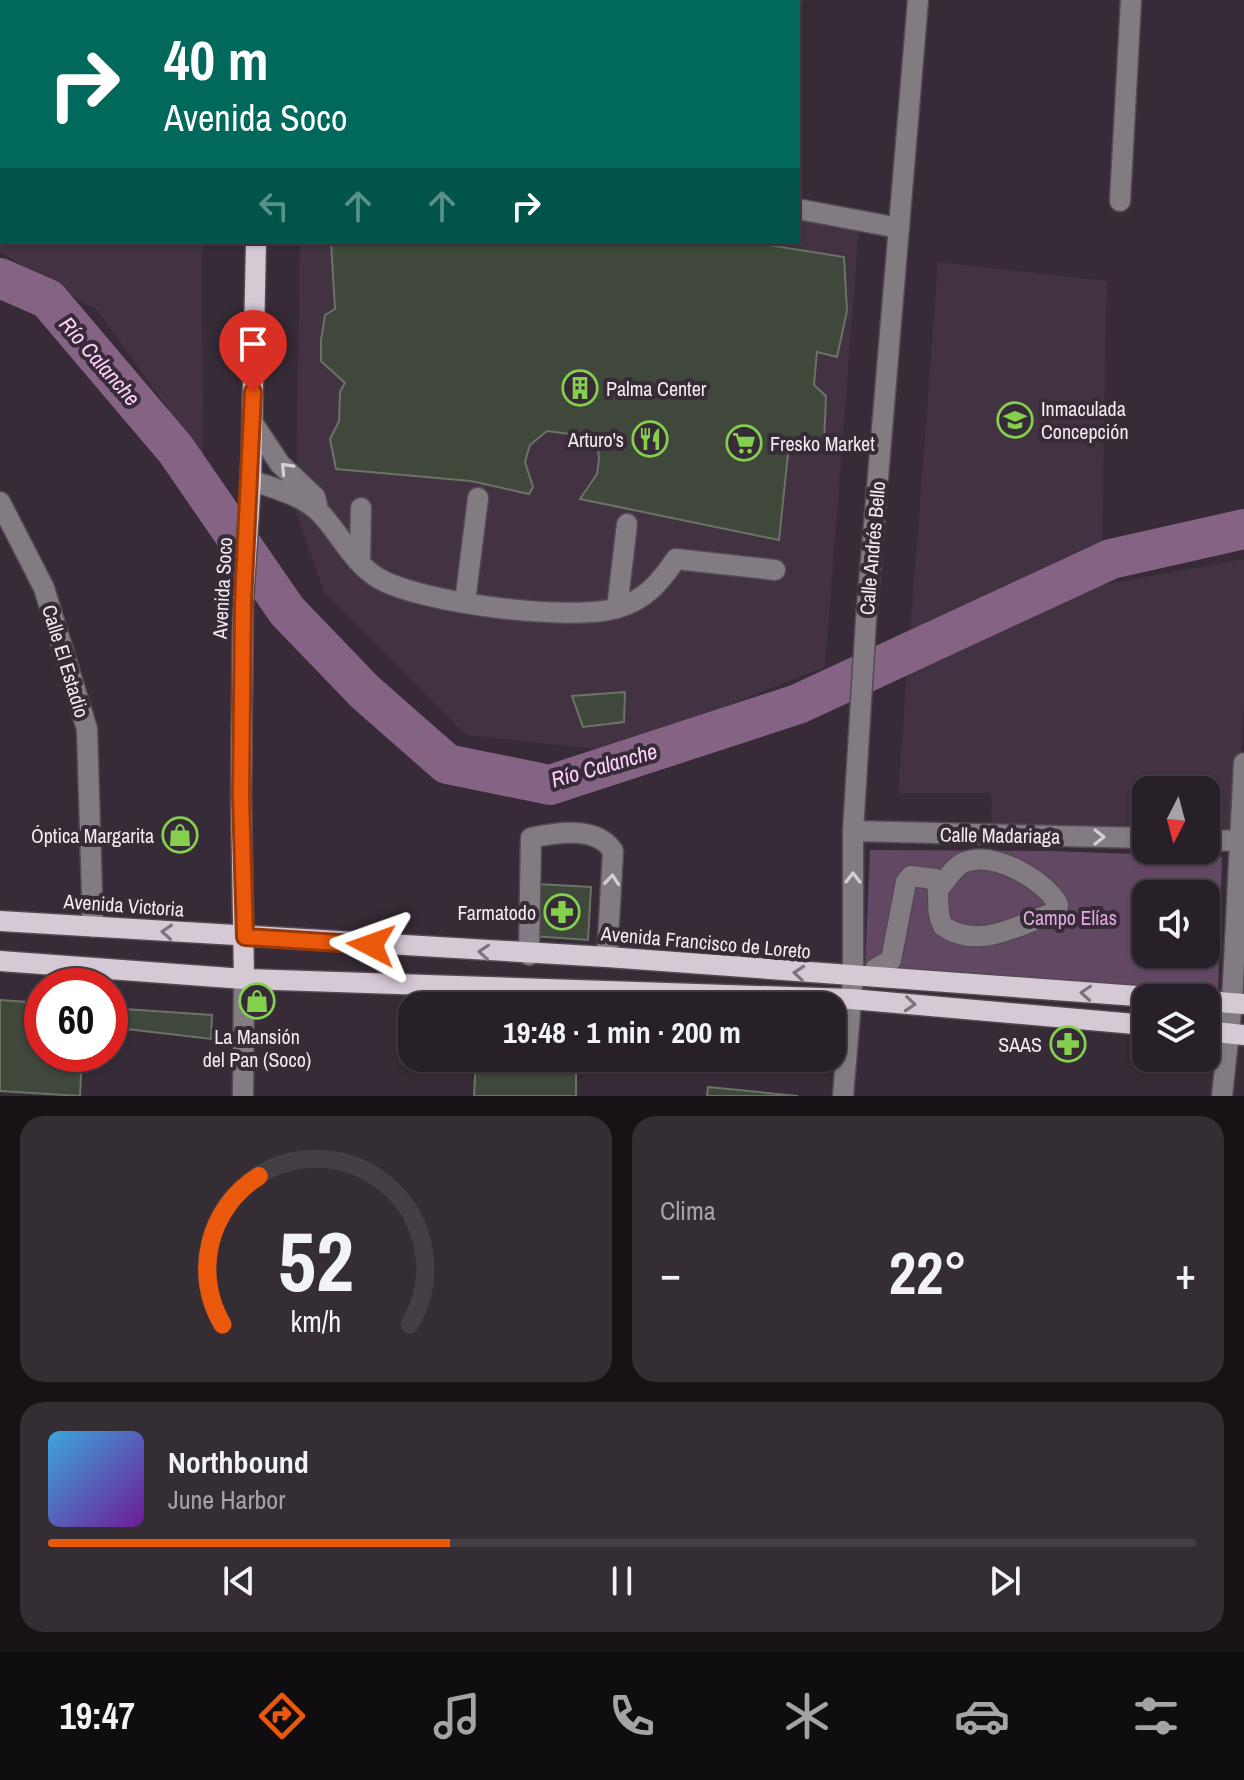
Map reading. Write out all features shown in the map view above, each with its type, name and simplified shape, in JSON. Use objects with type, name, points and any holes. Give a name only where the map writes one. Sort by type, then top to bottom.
[{"type":"main road","name":"Avenida Soco","points":[[244,979],[241,797],[243,603],[250,510],[256,244]]},
{"type":"main road","name":"Avenida Victoria","points":[[0,921],[245,937]]},
{"type":"main road","name":"Avenida Francisco de Loreto","points":[[245,937],[607,957],[853,978],[1132,996]]},
{"type":"main road","points":[[0,961],[244,979],[851,999],[1132,1024]]},
{"type":"street","name":"Calle Andrés Bello","points":[[843,1096],[853,978],[853,831],[866,620],[918,0]]},
{"type":"street","points":[[1120,201],[1131,0]]},
{"type":"street","points":[[800,209],[899,228]]},
{"type":"street","points":[[252,422],[280,464],[315,497],[320,513]]},
{"type":"street","points":[[251,480],[302,499],[320,513],[377,578],[419,595],[578,613],[617,608],[653,591],[676,559],[775,570]]},
{"type":"street","points":[[465,602],[478,498]]},
{"type":"street","name":"Calle El Estadio","points":[[0,502],[44,588],[87,729],[93,927]]},
{"type":"street","points":[[360,562],[361,508]]},
{"type":"street","points":[[617,608],[627,524]]},
{"type":"street","points":[[1222,1096],[1236,1034],[1244,763]]},
{"type":"street","name":"Calle Madariaga","points":[[853,831],[1132,838]]},
{"type":"street","points":[[529,955],[531,838],[587,833],[605,839],[613,851],[607,957]]},
{"type":"street","points":[[1220,840],[1242,841]]},
{"type":"street","points":[[876,968],[891,960],[906,882],[911,876],[935,879],[939,888],[935,903],[943,926],[953,933],[973,938],[1057,911],[1058,904],[1042,885],[988,861],[968,861],[959,865],[939,888]]},
{"type":"street","points":[[243,1096],[244,979]]},
{"type":"shaded area","name":"Palma Center","points":[[800,218],[859,229],[825,667],[612,751],[466,735],[324,592],[296,512],[300,244],[800,244]]},
{"type":"shaded area","points":[[0,244],[202,244],[203,457],[97,310],[0,252]]},
{"type":"shaded area","name":"Inmaculada Concepción","points":[[938,262],[1107,281],[1101,585],[1244,559],[1244,706],[1235,834],[1220,834],[1220,776],[1132,776],[1132,832],[992,827],[991,793],[898,793]]},
{"type":"green space","name":"Campo Elías","points":[[870,850],[1132,854],[1132,864],[1220,864],[1222,857],[1220,924],[1220,880],[1132,880],[1132,968],[1219,968],[1218,984],[1132,986],[865,969]]},
{"type":"building","name":"Palma Center","points":[[331,244],[762,244],[844,257],[847,311],[837,357],[817,352],[814,385],[826,396],[824,444],[788,454],[779,540],[580,499],[597,474],[599,459],[598,450],[577,435],[547,431],[530,445],[525,462],[533,487],[529,494],[471,481],[336,469],[330,439],[339,421],[340,392],[345,383],[321,361],[325,315],[335,309]]},
{"type":"building","points":[[625,692],[624,722],[583,727],[572,696]]},
{"type":"building","name":"Farmatodo","points":[[537,884],[591,887],[588,940],[533,936]]},
{"type":"building","points":[[0,1000],[24,1002],[24,1072],[81,1072],[80,1096],[0,1091]]},
{"type":"building","points":[[128,1009],[212,1015],[211,1039],[128,1029]]},
{"type":"building","points":[[475,1072],[576,1072],[576,1096],[474,1096]]},
{"type":"building","points":[[708,1087],[798,1096],[707,1096]]},
{"type":"waterway","name":"Río Calanche","points":[[0,278],[48,299],[176,450],[287,611],[365,692],[447,764],[550,785],[798,704],[1111,559],[1244,529]]},
{"type":"place","name":"Palma Center","points":[[580,388]]},
{"type":"place","name":"Inmaculada Concepción","points":[[1015,420]]},
{"type":"place","name":"Arturo's","points":[[650,439]]},
{"type":"place","name":"Fresko Market","points":[[744,443]]},
{"type":"place","name":"Óptica Margarita","points":[[180,835]]},
{"type":"place","name":"Farmatodo","points":[[562,912]]},
{"type":"place","name":"La Mansión del Pan (Soco)","points":[[257,1001]]},
{"type":"place","name":"SAAS","points":[[1068,1044]]},
{"type":"route","points":[[253,392],[243,603],[241,797],[245,937],[371,945]]}]
